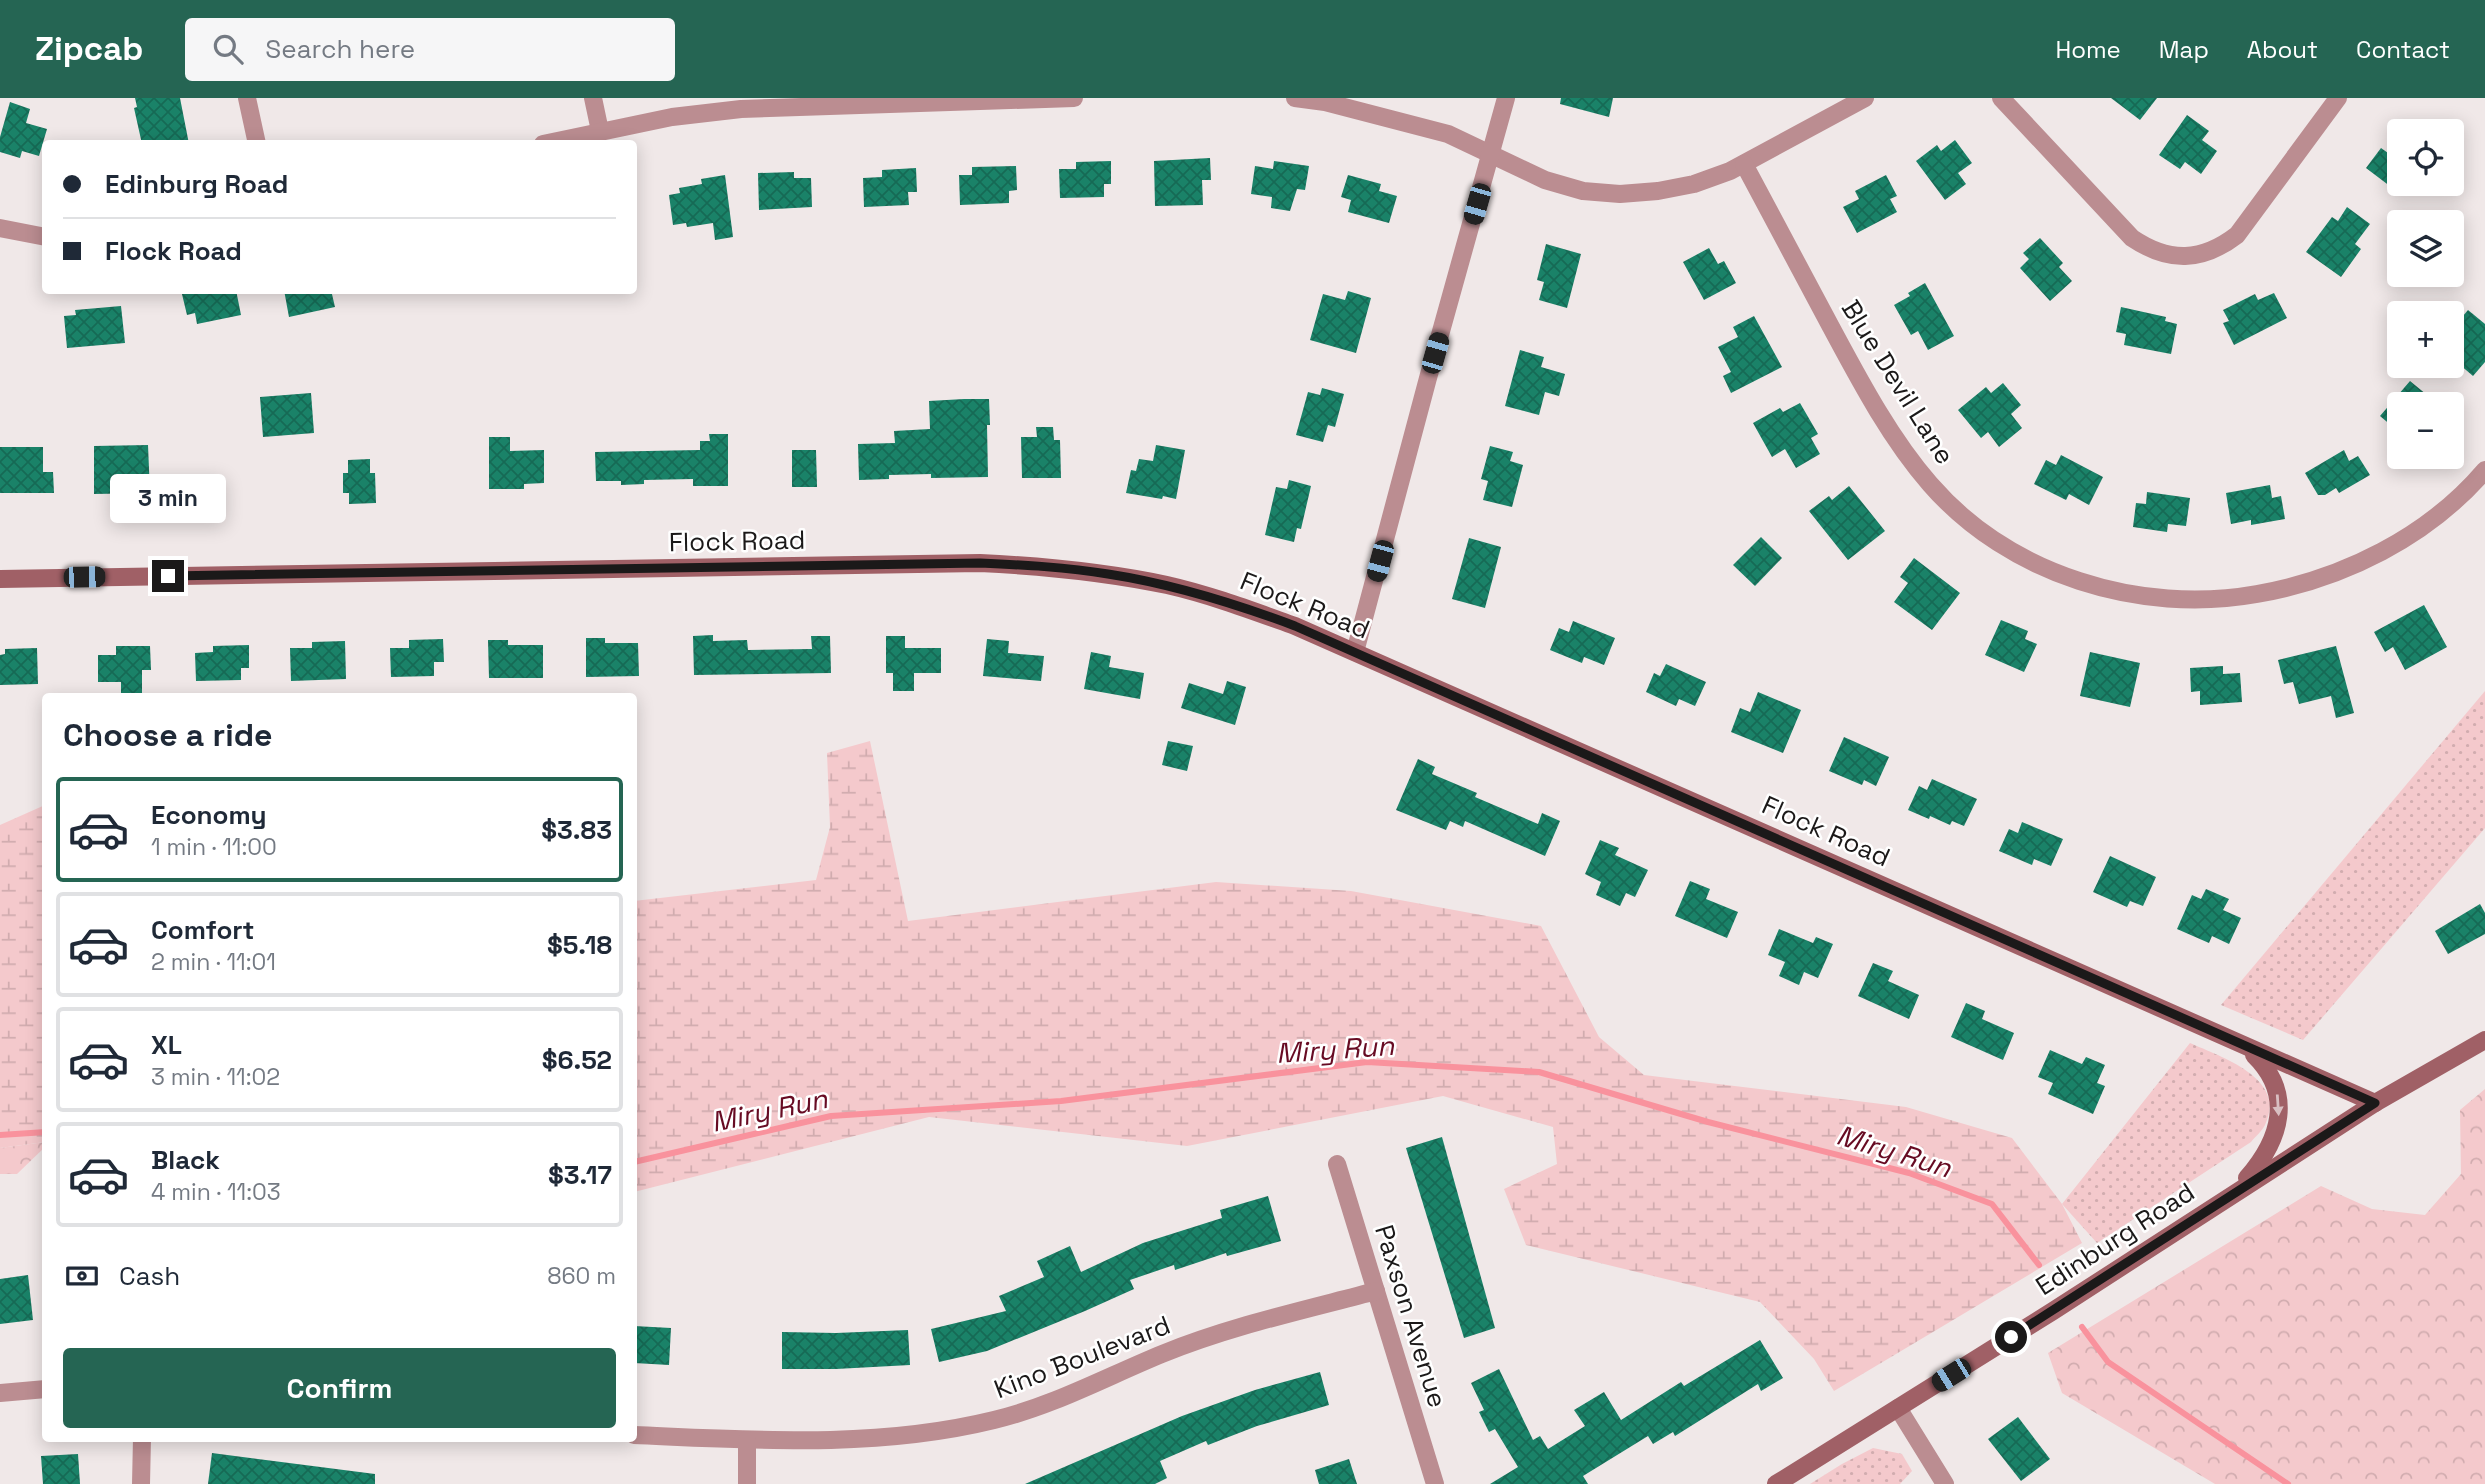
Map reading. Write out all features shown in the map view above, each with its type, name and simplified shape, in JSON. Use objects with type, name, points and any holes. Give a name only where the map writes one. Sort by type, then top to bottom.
[{"type":"main road","name":"Flock Road","points":[[0,579],[980,563],[1112,574],[1169,586],[1226,601],[1295,626],[2375,1103]]},
{"type":"main road","name":"Edinburg Road","points":[[1776,1484],[2053,1311],[2375,1103],[2485,1041]]},
{"type":"main road","points":[[2232,1194],[2260,1163],[2277,1129],[2280,1106],[2267,1068],[2246,1047]]},
{"type":"street","points":[[247,98],[256,140]]},
{"type":"street","points":[[593,98],[600,131]]},
{"type":"street","points":[[561,140],[672,117],[741,109],[913,101],[1074,98]]},
{"type":"street","points":[[1295,98],[1325,102],[1448,134],[1545,180],[1583,191],[1620,194],[1695,184],[1744,164],[1865,98]]},
{"type":"street","points":[[1355,652],[1506,98]]},
{"type":"street","points":[[2001,98],[2132,238],[2147,248],[2166,255],[2187,256],[2206,253],[2238,235],[2338,98]]},
{"type":"street","name":"Blue Devil Lane","points":[[1744,164],[1855,372],[1905,453],[1930,485],[1982,531],[2028,561],[2066,577],[2105,589],[2155,598],[2202,600],[2283,590],[2322,579],[2365,561],[2400,541],[2434,518],[2485,470]]},
{"type":"street","points":[[0,228],[42,236]]},
{"type":"street","name":"Paxson Avenue","points":[[1337,1164],[1436,1484]]},
{"type":"street","name":"Kino Boulevard","points":[[637,1435],[747,1440],[871,1439],[933,1433],[995,1420],[1055,1401],[1163,1353],[1221,1333],[1376,1292]]},
{"type":"street","points":[[0,1393],[42,1389]]},
{"type":"street","points":[[1898,1408],[1945,1484]]},
{"type":"street","points":[[747,1440],[747,1484]]},
{"type":"street","points":[[141,1484],[142,1442]]},
{"type":"green space","points":[[2485,691],[2485,828],[2303,1040],[2221,1005]]},
{"type":"green space","points":[[870,741],[908,921],[1216,882],[1351,891],[1541,926],[1599,1037],[1644,1075],[1906,1107],[2012,1138],[2062,1204],[2082,1243],[1834,1391],[1814,1359],[1760,1302],[1526,1245],[1504,1189],[1557,1164],[1553,1127],[1443,1096],[1187,1146],[929,1117],[637,1191],[637,901],[816,880],[830,827],[827,753]]},
{"type":"green space","points":[[42,806],[42,1142],[0,1148],[0,825]]},
{"type":"green space","points":[[2190,1043],[2233,1063],[2260,1082],[2267,1094],[2270,1109],[2265,1125],[2251,1142],[2097,1243],[2062,1204]]},
{"type":"green space","points":[[2485,1089],[2485,1484],[2215,1484],[2062,1393],[2048,1353],[2321,1186],[2372,1209],[2425,1215],[2461,1174],[2460,1110]]},
{"type":"green space","points":[[42,1142],[42,1150],[17,1174],[0,1174],[0,1148]]},
{"type":"green space","points":[[1873,1448],[1902,1454],[1912,1471],[1900,1484],[1810,1484],[1842,1464]]},
{"type":"building","points":[[135,98],[180,98],[188,140],[141,140],[134,108],[137,107]]},
{"type":"building","points":[[1561,98],[1613,98],[1609,117],[1560,104]]},
{"type":"building","points":[[2111,98],[2157,98],[2140,120]]},
{"type":"building","points":[[10,102],[30,109],[26,123],[47,129],[39,156],[22,151],[20,158],[0,152],[0,137]]},
{"type":"building","points":[[2187,115],[2209,131],[2202,140],[2217,151],[2201,174],[2185,162],[2180,169],[2159,155]]},
{"type":"building","points":[[1955,140],[1972,163],[1958,173],[1966,184],[1945,200],[1916,161],[1937,145],[1941,151]]},
{"type":"building","points":[[2381,148],[2387,152],[2387,184],[2366,168]]},
{"type":"building","points":[[1210,158],[1211,180],[1202,180],[1203,205],[1155,206],[1154,161]]},
{"type":"building","points":[[1111,161],[1111,184],[1104,184],[1104,197],[1060,198],[1059,169],[1076,169],[1076,162]]},
{"type":"building","points":[[1274,161],[1309,166],[1305,190],[1297,189],[1290,211],[1271,208],[1272,197],[1251,194],[1255,166],[1273,169]]},
{"type":"building","points":[[1016,166],[1017,190],[1009,191],[1009,203],[960,205],[959,175],[972,175],[972,167]]},
{"type":"building","points":[[916,168],[917,192],[908,192],[909,205],[864,207],[863,178],[882,177],[882,170]]},
{"type":"building","points":[[794,172],[794,178],[811,178],[812,207],[759,210],[758,173]]},
{"type":"building","points":[[725,175],[733,237],[715,240],[713,223],[687,227],[686,223],[673,225],[669,195],[680,193],[679,188],[702,184],[701,179]]},
{"type":"building","points":[[1348,175],[1381,184],[1379,191],[1397,196],[1389,223],[1348,212],[1351,200],[1341,197]]},
{"type":"building","points":[[1886,175],[1897,196],[1890,199],[1897,212],[1857,233],[1843,207],[1859,199],[1855,191]]},
{"type":"building","points":[[2347,207],[2370,224],[2355,244],[2361,249],[2341,277],[2306,252],[2332,217],[2338,221]]},
{"type":"building","points":[[2040,238],[2063,263],[2059,267],[2072,281],[2050,301],[2020,268],[2029,259],[2023,253]]},
{"type":"building","points":[[1546,244],[1581,254],[1567,308],[1539,300],[1544,282],[1537,280]]},
{"type":"building","points":[[1709,248],[1718,264],[1724,261],[1736,283],[1704,300],[1683,262]]},
{"type":"building","points":[[1925,283],[1954,336],[1928,350],[1918,331],[1911,335],[1894,305]]},
{"type":"building","points":[[1348,291],[1371,298],[1356,353],[1310,340],[1323,294],[1345,300]]},
{"type":"building","points":[[2274,293],[2287,318],[2234,345],[2223,323],[2229,321],[2223,310],[2255,294],[2258,300]]},
{"type":"building","points":[[182,294],[237,294],[241,315],[197,324],[195,313],[187,315]]},
{"type":"building","points":[[285,294],[332,294],[335,307],[289,317]]},
{"type":"building","points":[[121,306],[125,343],[67,348],[64,316],[76,315],[75,310]]},
{"type":"building","points":[[2121,307],[2166,317],[2165,321],[2177,324],[2171,354],[2124,345],[2126,334],[2116,332]]},
{"type":"building","points":[[2468,310],[2485,324],[2485,362],[2473,376],[2464,368],[2464,315]]},
{"type":"building","points":[[1754,316],[1782,367],[1731,393],[1723,376],[1731,372],[1718,347],[1738,337],[1733,327]]},
{"type":"building","points":[[1520,350],[1544,357],[1541,367],[1565,374],[1559,396],[1545,392],[1539,415],[1505,406]]},
{"type":"building","points":[[2410,381],[2423,392],[2401,392]]},
{"type":"building","points":[[2003,383],[2021,405],[2011,414],[2022,428],[1999,447],[1988,432],[1981,438],[1958,410],[1986,387],[1991,393]]},
{"type":"building","points":[[1322,388],[1344,394],[1335,427],[1328,425],[1323,442],[1296,435],[1308,392],[1320,395]]},
{"type":"building","points":[[311,393],[314,433],[263,437],[260,397]]},
{"type":"building","points":[[989,399],[988,477],[931,478],[931,474],[889,475],[889,479],[859,480],[858,444],[895,443],[894,431],[930,429],[929,401]]},
{"type":"building","points":[[1800,403],[1818,434],[1811,438],[1820,454],[1796,468],[1785,449],[1772,457],[1753,423],[1780,408],[1783,412]]},
{"type":"building","points":[[2387,408],[2387,422],[2380,416]]},
{"type":"building","points":[[1036,427],[1053,427],[1054,440],[1060,440],[1061,478],[1022,478],[1021,437],[1037,437]]},
{"type":"building","points":[[709,434],[728,434],[728,486],[693,486],[693,479],[644,480],[644,484],[621,485],[621,481],[596,481],[595,452],[700,450],[700,441],[710,441]]},
{"type":"building","points":[[489,437],[510,437],[510,451],[544,450],[544,483],[524,484],[524,489],[489,489]]},
{"type":"building","points":[[148,445],[150,493],[94,494],[94,446]]},
{"type":"building","points":[[1156,445],[1185,450],[1176,499],[1126,493],[1131,470],[1136,471],[1139,459],[1153,461]]},
{"type":"building","points":[[1490,446],[1513,452],[1510,461],[1523,465],[1512,507],[1483,500],[1488,481],[1481,479]]},
{"type":"building","points":[[0,447],[43,447],[43,472],[53,472],[54,493],[0,493]]},
{"type":"building","points":[[792,450],[816,450],[817,487],[792,487]]},
{"type":"building","points":[[2344,450],[2349,461],[2358,456],[2370,475],[2339,493],[2336,488],[2325,495],[2318,495],[2305,473]]},
{"type":"building","points":[[2061,455],[2103,477],[2089,505],[2069,494],[2066,500],[2034,484],[2046,460],[2056,465]]},
{"type":"building","points":[[370,459],[370,473],[375,473],[376,503],[349,504],[349,493],[343,493],[343,473],[348,473],[348,460]]},
{"type":"building","points":[[1289,480],[1311,486],[1301,529],[1297,528],[1294,542],[1265,535],[1276,487],[1287,489]]},
{"type":"building","points":[[2270,485],[2272,498],[2281,496],[2285,519],[2251,525],[2251,520],[2231,524],[2226,493]]},
{"type":"building","points":[[1849,486],[1885,531],[1848,560],[1809,511],[1829,496],[1832,500]]},
{"type":"building","points":[[2147,492],[2190,498],[2186,526],[2168,524],[2167,532],[2133,527],[2136,503],[2146,504]]},
{"type":"building","points":[[1761,537],[1782,558],[1755,586],[1733,565]]},
{"type":"building","points":[[1469,538],[1501,547],[1485,608],[1452,599]]},
{"type":"building","points":[[1914,558],[1960,593],[1932,630],[1894,602],[1908,583],[1900,577]]},
{"type":"building","points":[[2424,605],[2447,647],[2405,670],[2393,647],[2385,652],[2374,632]]},
{"type":"building","points":[[2001,620],[2028,631],[2025,639],[2037,644],[2024,672],[1985,655]]},
{"type":"building","points":[[1573,621],[1615,638],[1604,665],[1584,657],[1582,663],[1550,650],[1559,628],[1569,632]]},
{"type":"building","points":[[713,635],[713,641],[747,640],[748,650],[812,649],[811,636],[830,636],[831,673],[694,675],[693,636]]},
{"type":"building","points":[[886,636],[905,636],[905,648],[941,648],[941,673],[914,673],[914,691],[893,691],[893,673],[886,673]]},
{"type":"building","points":[[586,638],[605,638],[605,643],[638,643],[639,676],[586,677]]},
{"type":"building","points":[[443,639],[444,662],[434,662],[434,676],[391,677],[390,648],[409,648],[409,640]]},
{"type":"building","points":[[987,639],[1009,641],[1008,653],[1044,656],[1041,681],[983,676]]},
{"type":"building","points":[[488,640],[508,640],[508,645],[543,645],[543,678],[489,678]]},
{"type":"building","points":[[345,641],[346,679],[291,681],[290,648],[312,648],[312,642]]},
{"type":"building","points":[[249,645],[249,668],[241,668],[241,680],[196,681],[195,653],[213,652],[213,646]]},
{"type":"building","points":[[116,646],[150,646],[151,670],[142,670],[142,693],[121,693],[121,682],[98,682],[98,655],[116,655]]},
{"type":"building","points":[[2336,646],[2354,713],[2336,718],[2331,696],[2299,704],[2293,682],[2284,684],[2278,660]]},
{"type":"building","points":[[37,648],[38,684],[0,685],[0,655],[5,654],[5,649]]},
{"type":"building","points":[[1091,652],[1111,656],[1109,667],[1144,673],[1140,699],[1084,689]]},
{"type":"building","points":[[2090,652],[2140,663],[2130,707],[2080,696]]},
{"type":"building","points":[[1666,664],[1706,682],[1695,706],[1679,699],[1676,706],[1646,692],[1654,673],[1660,676]]},
{"type":"building","points":[[2223,666],[2223,674],[2240,673],[2242,702],[2200,705],[2200,691],[2191,692],[2190,668]]},
{"type":"building","points":[[1227,681],[1246,687],[1235,725],[1181,708],[1189,683],[1223,694]]},
{"type":"building","points":[[1758,692],[1801,710],[1783,753],[1731,732],[1740,708],[1750,712]]},
{"type":"building","points":[[1844,737],[1889,757],[1876,786],[1864,780],[1862,785],[1829,771]]},
{"type":"building","points":[[1168,741],[1193,746],[1187,771],[1162,765]]},
{"type":"building","points":[[1418,759],[1435,767],[1432,774],[1477,793],[1475,797],[1538,824],[1542,813],[1560,821],[1545,856],[1465,821],[1463,827],[1450,821],[1446,830],[1396,810]]},
{"type":"building","points":[[1932,779],[1977,799],[1964,826],[1952,821],[1950,825],[1930,816],[1929,819],[1908,810],[1919,786],[1927,790]]},
{"type":"building","points":[[2022,822],[2063,839],[2051,866],[2034,859],[2032,865],[1999,851],[2009,829],[2018,833]]},
{"type":"building","points":[[1600,840],[1619,848],[1615,855],[1648,870],[1635,897],[1626,893],[1620,906],[1596,895],[1601,882],[1585,874]]},
{"type":"building","points":[[2110,856],[2156,877],[2143,906],[2130,901],[2127,907],[2093,892]]},
{"type":"building","points":[[1690,881],[1710,889],[1706,899],[1738,912],[1727,938],[1675,916]]},
{"type":"building","points":[[2206,889],[2229,899],[2223,910],[2241,918],[2229,944],[2212,936],[2209,943],[2177,929],[2192,895],[2201,899]]},
{"type":"building","points":[[2480,904],[2485,913],[2485,934],[2448,954],[2435,931]]},
{"type":"building","points":[[1779,929],[1813,943],[1816,937],[1833,944],[1818,978],[1804,972],[1799,985],[1779,976],[1785,962],[1768,955]]},
{"type":"building","points":[[1873,963],[1893,971],[1888,981],[1919,995],[1909,1019],[1858,996]]},
{"type":"building","points":[[1966,1003],[1985,1011],[1982,1019],[2014,1033],[2003,1060],[1951,1037]]},
{"type":"building","points":[[2050,1050],[2082,1064],[2086,1057],[2105,1065],[2097,1083],[2105,1086],[2093,1114],[2048,1094],[2053,1083],[2038,1077]]},
{"type":"building","points":[[1442,1137],[1495,1328],[1464,1338],[1406,1148]]},
{"type":"building","points":[[1268,1196],[1281,1241],[1227,1256],[1226,1253],[1175,1270],[1174,1265],[1130,1280],[1134,1289],[1085,1311],[987,1351],[939,1362],[931,1329],[1006,1311],[999,1296],[1044,1277],[1037,1261],[1070,1246],[1081,1272],[1143,1243],[1222,1218],[1220,1210]]},
{"type":"building","points":[[28,1275],[33,1320],[0,1324],[0,1279]]},
{"type":"building","points":[[637,1326],[671,1328],[669,1365],[637,1363]]},
{"type":"building","points":[[908,1330],[910,1365],[782,1369],[782,1332]]},
{"type":"building","points":[[1760,1340],[1783,1378],[1761,1391],[1758,1384],[1675,1436],[1673,1432],[1653,1444],[1648,1436],[1583,1476],[1588,1484],[1490,1484],[1518,1467],[1495,1429],[1489,1432],[1479,1412],[1484,1410],[1471,1383],[1499,1369],[1533,1440],[1540,1436],[1548,1449],[1585,1426],[1574,1410],[1604,1392],[1621,1420],[1681,1382],[1684,1386]]},
{"type":"building","points":[[1320,1372],[1329,1405],[1257,1426],[1208,1445],[1206,1441],[1160,1461],[1167,1478],[1155,1484],[1025,1484],[1182,1416],[1255,1390]]},
{"type":"building","points":[[2018,1417],[2050,1459],[2021,1481],[1988,1439]]},
{"type":"building","points":[[212,1453],[375,1474],[375,1484],[208,1484]]},
{"type":"building","points":[[78,1454],[80,1484],[43,1484],[41,1456]]},
{"type":"building","points":[[1349,1459],[1357,1484],[1319,1484],[1315,1470]]},
{"type":"waterway","name":"Miry Run","points":[[637,1161],[831,1116],[1061,1101],[1367,1062],[1539,1072],[1708,1122],[1909,1173],[1992,1204],[2039,1265]]},
{"type":"waterway","name":"Miry Run","points":[[0,1135],[42,1132]]},
{"type":"waterway","name":"Miry Run","points":[[2082,1327],[2108,1362],[2288,1484]]},
{"type":"route","points":[[168,576],[980,563],[1074,569],[1169,586],[1226,601],[1295,626],[2375,1103],[2011,1337]]}]
